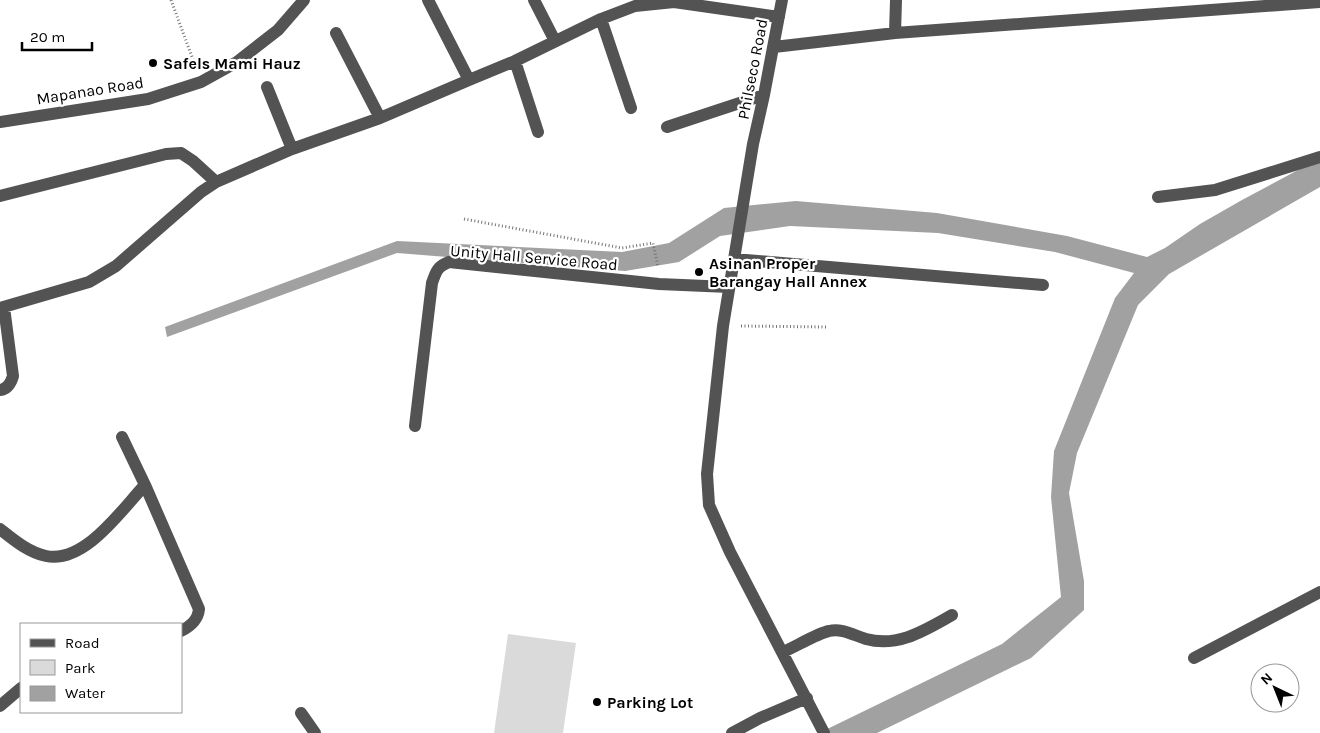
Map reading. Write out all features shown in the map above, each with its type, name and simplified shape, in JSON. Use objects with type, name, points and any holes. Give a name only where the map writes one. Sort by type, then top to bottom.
[{"type":"street","name":"Mapanao Road","points":[[0,122],[148,99],[202,82],[237,62],[278,30],[304,0]]},
{"type":"street","points":[[428,0],[470,80]]},
{"type":"street","points":[[534,0],[555,41]]},
{"type":"street","name":"Philseco Road","points":[[782,0],[753,144],[729,287],[707,474],[709,505],[730,552],[784,652],[824,733]]},
{"type":"street","points":[[895,33],[896,0]]},
{"type":"street","points":[[0,390],[4,390],[10,384],[13,376],[2,307],[89,282],[116,266],[201,192],[216,182],[292,150],[380,118],[515,61],[634,3],[674,2],[779,17]]},
{"type":"street","points":[[774,47],[895,33],[1320,2]]},
{"type":"street","points":[[601,19],[631,108]]},
{"type":"street","points":[[336,32],[380,118]]},
{"type":"street","points":[[515,61],[538,132]]},
{"type":"street","points":[[266,87],[292,150]]},
{"type":"street","points":[[667,128],[764,95]]},
{"type":"street","points":[[0,196],[166,154],[180,154],[193,161],[216,182]]},
{"type":"street","points":[[1158,198],[1216,190],[1320,157]]},
{"type":"street","points":[[734,259],[1043,285]]},
{"type":"street","name":"Unity Hall Service Road","points":[[415,426],[432,283],[440,265],[449,262],[659,284],[729,287]]},
{"type":"street","points":[[122,437],[199,609],[198,617],[190,626],[182,630]]},
{"type":"street","points":[[0,529],[18,543],[34,552],[48,556],[74,553],[96,538],[145,485]]},
{"type":"street","points":[[1194,658],[1320,592]]},
{"type":"street","points":[[784,652],[828,631],[845,631],[867,639],[889,642],[908,638],[952,615]]},
{"type":"street","points":[[0,706],[20,689]]},
{"type":"street","points":[[732,733],[760,718],[810,704]]},
{"type":"street","points":[[301,713],[315,733]]},
{"type":"path","points":[[171,0],[202,82]]},
{"type":"path","points":[[464,219],[622,248],[653,243],[658,270]]},
{"type":"path","points":[[723,326],[826,327]]},
{"type":"green space","points":[[508,634],[576,643],[563,733],[494,733]]},
{"type":"water","points":[[1320,160],[1320,187],[1169,274],[1138,305],[1077,453],[1069,493],[1084,581],[1084,610],[1031,658],[877,733],[819,733],[1002,644],[1061,597],[1051,497],[1054,451],[1115,298],[1134,273],[1055,252],[938,233],[790,226],[720,236],[679,262],[625,271],[397,253],[167,337],[165,327],[397,241],[622,252],[669,243],[724,208],[796,201],[937,213],[1067,236],[1147,257],[1165,248],[1200,224],[1242,200]]},
{"type":"place","name":"Safels Mami Hauz","points":[[153,63]]},
{"type":"place","name":"Asinan Proper Barangay Hall Annex","points":[[699,272]]},
{"type":"place","name":"Parking Lot","points":[[597,702]]}]
